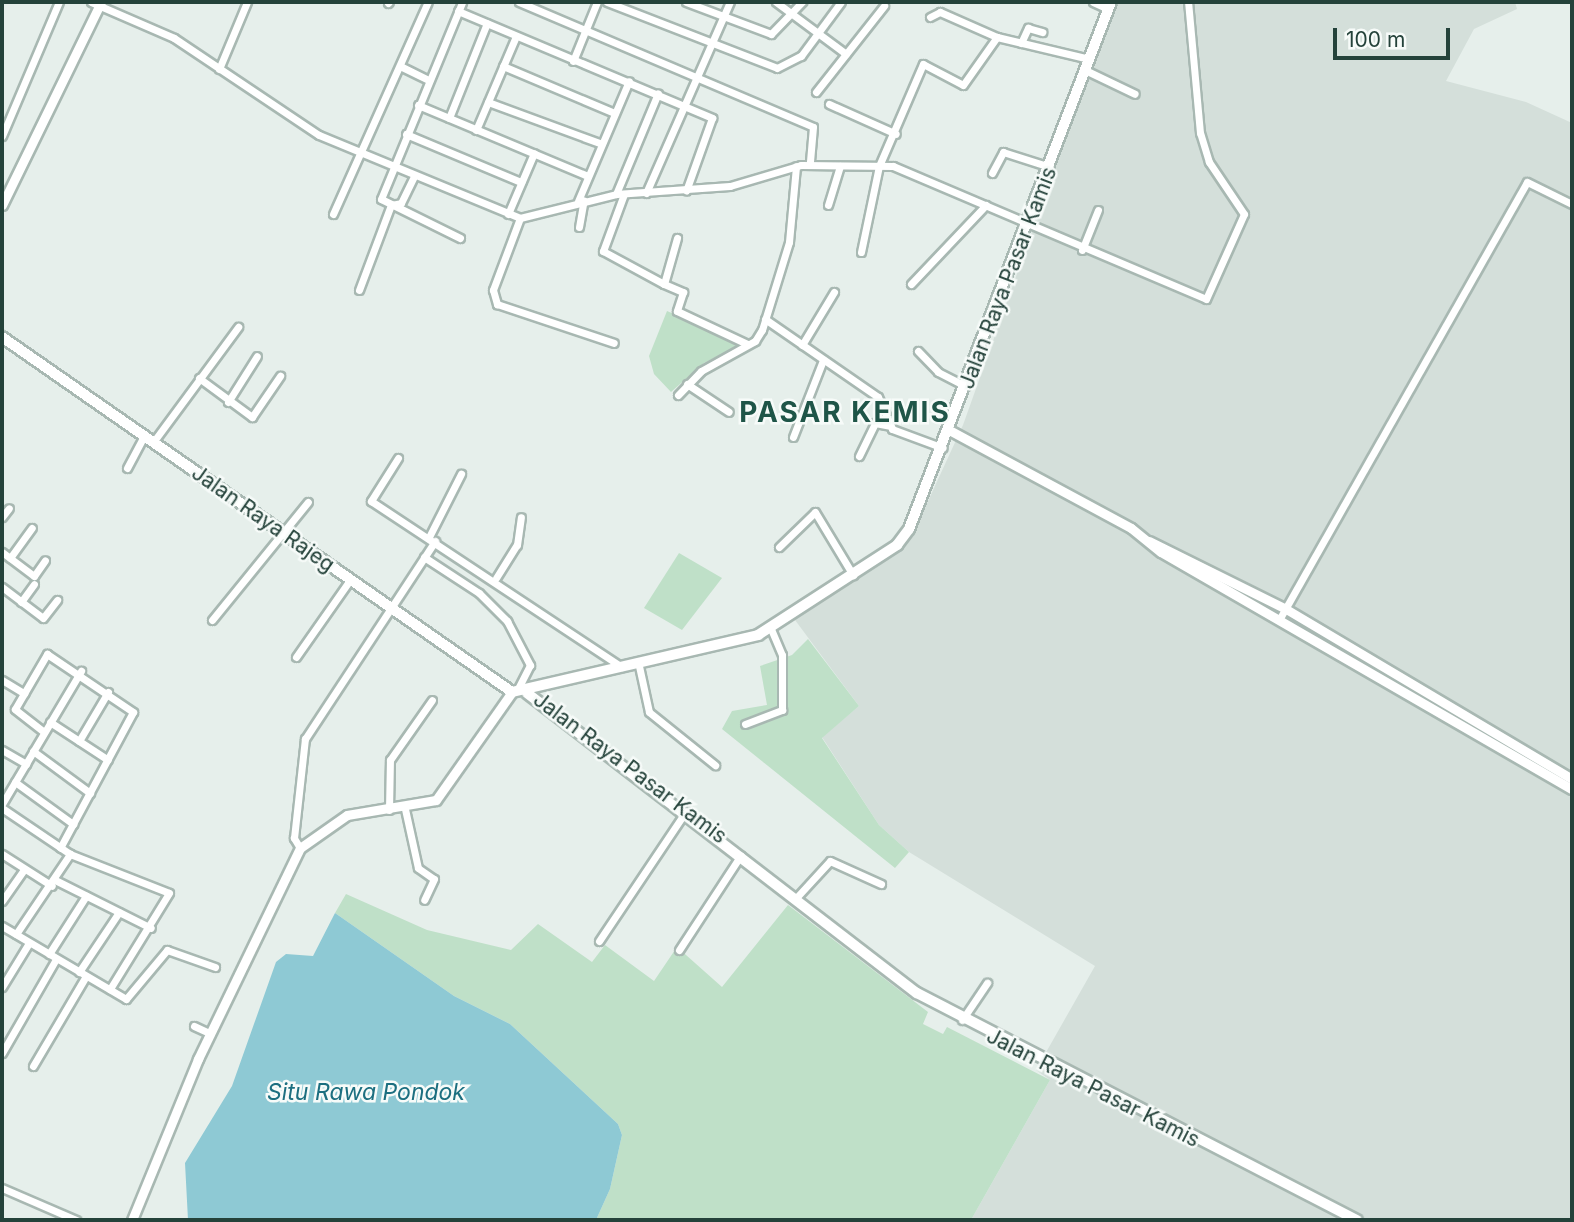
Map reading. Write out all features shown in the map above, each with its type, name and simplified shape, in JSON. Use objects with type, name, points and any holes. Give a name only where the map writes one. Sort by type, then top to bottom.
[{"type":"main road","name":"Jalan Raya Pasar Kamis","points":[[527,693],[622,667],[639,666],[771,629],[903,538],[951,431],[1029,228],[1109,5]]},
{"type":"main road","name":"Jalan Raya Rajeg","points":[[2,337],[149,438],[283,535],[514,693]]},
{"type":"main road","points":[[514,693],[527,693]]},
{"type":"main road","name":"Jalan Raya Pasar Kamis","points":[[527,693],[686,810],[796,898],[853,948],[962,1021],[1357,1220]]},
{"type":"street","points":[[2,136],[59,2]]},
{"type":"street","points":[[219,69],[247,2]]},
{"type":"street","points":[[333,214],[364,156],[428,2]]},
{"type":"street","points":[[460,238],[380,200],[462,2]]},
{"type":"street","points":[[519,2],[814,128],[810,165]]},
{"type":"street","points":[[573,61],[597,2]]},
{"type":"street","points":[[607,2],[711,45],[777,68],[801,56],[841,2]]},
{"type":"street","points":[[686,2],[771,34],[793,16],[802,2]]},
{"type":"street","points":[[646,193],[730,2]]},
{"type":"street","points":[[776,2],[846,54]]},
{"type":"street","points":[[1093,2],[1109,5]]},
{"type":"street","points":[[2,205],[96,3],[166,33],[308,129],[364,156],[520,218],[581,201],[620,194],[730,186],[796,166],[879,166],[922,175],[1029,228],[1201,298],[1212,294],[1244,214],[1209,162],[1200,134],[1188,2]]},
{"type":"street","points":[[816,92],[884,6]]},
{"type":"street","points":[[458,12],[573,61],[685,104],[712,118],[686,191]]},
{"type":"street","points":[[930,17],[940,12],[997,37],[1087,65],[1135,94]]},
{"type":"street","points":[[449,118],[486,23]]},
{"type":"street","points":[[1021,43],[1028,28],[1042,32]]},
{"type":"street","points":[[476,130],[516,36]]},
{"type":"street","points":[[861,252],[879,166],[896,134],[923,64],[963,85],[997,37]]},
{"type":"street","points":[[400,66],[429,80]]},
{"type":"street","points":[[503,66],[614,113]]},
{"type":"street","points":[[579,227],[581,201],[588,176],[629,81]]},
{"type":"street","points":[[658,93],[620,194],[603,251],[683,292],[677,312],[747,344]]},
{"type":"street","points":[[488,102],[602,144]]},
{"type":"street","points":[[829,104],[896,134]]},
{"type":"street","points":[[418,105],[588,176]]},
{"type":"street","points":[[406,134],[521,182]]},
{"type":"street","points":[[992,173],[1003,152],[1050,167]]},
{"type":"street","points":[[508,214],[534,153]]},
{"type":"street","points":[[678,395],[687,384],[747,344],[765,319],[789,242],[796,166]]},
{"type":"street","points":[[828,205],[840,166]]},
{"type":"street","points":[[391,205],[401,203],[414,176]]},
{"type":"street","points":[[1279,620],[1527,181],[1572,204]]},
{"type":"street","points":[[359,290],[391,205]]},
{"type":"street","points":[[911,284],[986,205]]},
{"type":"street","points":[[1082,250],[1098,210]]},
{"type":"street","points":[[520,218],[493,290],[497,303],[614,343]]},
{"type":"street","points":[[664,284],[677,238]]},
{"type":"street","points":[[802,345],[834,292]]},
{"type":"street","points":[[765,319],[878,397],[890,426]]},
{"type":"street","points":[[127,468],[238,327]]},
{"type":"street","points":[[918,351],[938,372],[967,386]]},
{"type":"street","points":[[228,402],[257,356]]},
{"type":"street","points":[[793,437],[823,360]]},
{"type":"street","points":[[199,378],[228,402],[252,417],[280,376]]},
{"type":"street","points":[[687,384],[729,412]]},
{"type":"street","points":[[859,456],[875,423],[890,426],[944,449]]},
{"type":"street","points":[[951,431],[1279,620],[1408,688]]},
{"type":"street","points":[[398,458],[371,499],[496,578],[622,667]]},
{"type":"street","points":[[300,848],[294,835],[305,739],[388,607],[424,557],[461,474]]},
{"type":"street","points":[[212,620],[308,502]]},
{"type":"street","points":[[2,516],[9,508]]},
{"type":"street","points":[[779,547],[815,512],[853,575]]},
{"type":"street","points":[[496,578],[517,545],[521,517]]},
{"type":"street","points":[[10,558],[32,528]]},
{"type":"street","points":[[1144,540],[1167,545],[1286,610],[1408,688],[1546,769],[1572,789]]},
{"type":"street","points":[[2,552],[34,576],[45,560]]},
{"type":"street","points":[[132,1220],[209,1033],[300,848],[331,820],[405,809],[443,794],[514,693],[530,665],[507,621],[479,593],[424,557]]},
{"type":"street","points":[[296,657],[350,580]]},
{"type":"street","points":[[21,602],[34,583]]},
{"type":"street","points":[[2,587],[43,618],[57,600]]},
{"type":"street","points":[[745,724],[782,710],[782,655],[771,629]]},
{"type":"street","points":[[44,732],[15,712],[47,654],[81,671],[133,713],[60,848]]},
{"type":"street","points":[[639,666],[649,712],[715,765]]},
{"type":"street","points":[[81,671],[15,782],[5,792],[2,806],[70,854],[169,893],[151,928],[110,989]]},
{"type":"street","points":[[2,680],[24,693]]},
{"type":"street","points":[[79,741],[108,692]]},
{"type":"street","points":[[389,810],[390,760],[432,700]]},
{"type":"street","points":[[50,722],[108,760]]},
{"type":"street","points":[[2,750],[26,764]]},
{"type":"street","points":[[33,751],[90,793]]},
{"type":"street","points":[[1546,769],[1572,779]]},
{"type":"street","points":[[15,782],[73,824]]},
{"type":"street","points":[[405,809],[418,868],[434,879],[425,900]]},
{"type":"street","points":[[600,941],[686,810]]},
{"type":"street","points":[[2,854],[24,869],[151,928]]},
{"type":"street","points":[[16,934],[54,883],[70,854]]},
{"type":"street","points":[[679,950],[741,854]]},
{"type":"street","points":[[796,898],[830,861],[881,884]]},
{"type":"street","points":[[2,901],[24,869]]},
{"type":"street","points":[[2,1052],[86,896]]},
{"type":"street","points":[[33,1066],[119,912]]},
{"type":"street","points":[[2,926],[110,989],[133,998],[167,950],[215,967]]},
{"type":"street","points":[[2,987],[29,943]]},
{"type":"street","points":[[962,1021],[987,983]]},
{"type":"street","points":[[194,1026],[209,1033]]},
{"type":"street","points":[[2,1188],[76,1220]]},
{"type":"shaded area","points":[[1114,2],[1515,2],[1517,9],[1474,29],[1446,81],[1526,102],[1572,123],[1572,1220],[971,1220],[1050,1080],[1036,1070],[1095,966],[909,852],[879,825],[822,737],[859,706],[795,620],[912,536],[963,425]]},
{"type":"green space","points":[[667,311],[743,344],[704,363],[671,392],[654,374],[649,356]]},
{"type":"green space","points":[[679,553],[722,578],[682,630],[644,608]]},
{"type":"green space","points":[[808,639],[859,706],[822,738],[879,825],[909,852],[895,868],[722,729],[732,711],[767,705],[760,666],[792,655]]},
{"type":"green space","points":[[346,894],[427,930],[511,950],[538,924],[592,962],[605,945],[654,981],[677,947],[722,987],[788,905],[928,1012],[923,1024],[943,1034],[947,1027],[1050,1080],[971,1220],[596,1220],[610,1189],[622,1135],[618,1124],[510,1024],[454,996],[335,913]]},
{"type":"water","name":"Situ Rawa Pondok","points":[[335,913],[454,996],[510,1024],[618,1124],[622,1135],[610,1189],[596,1220],[188,1220],[185,1163],[232,1086],[276,962],[286,954],[313,956]]},
{"type":"district","name":"PASAR KEMIS","points":[[845,412]]}]
